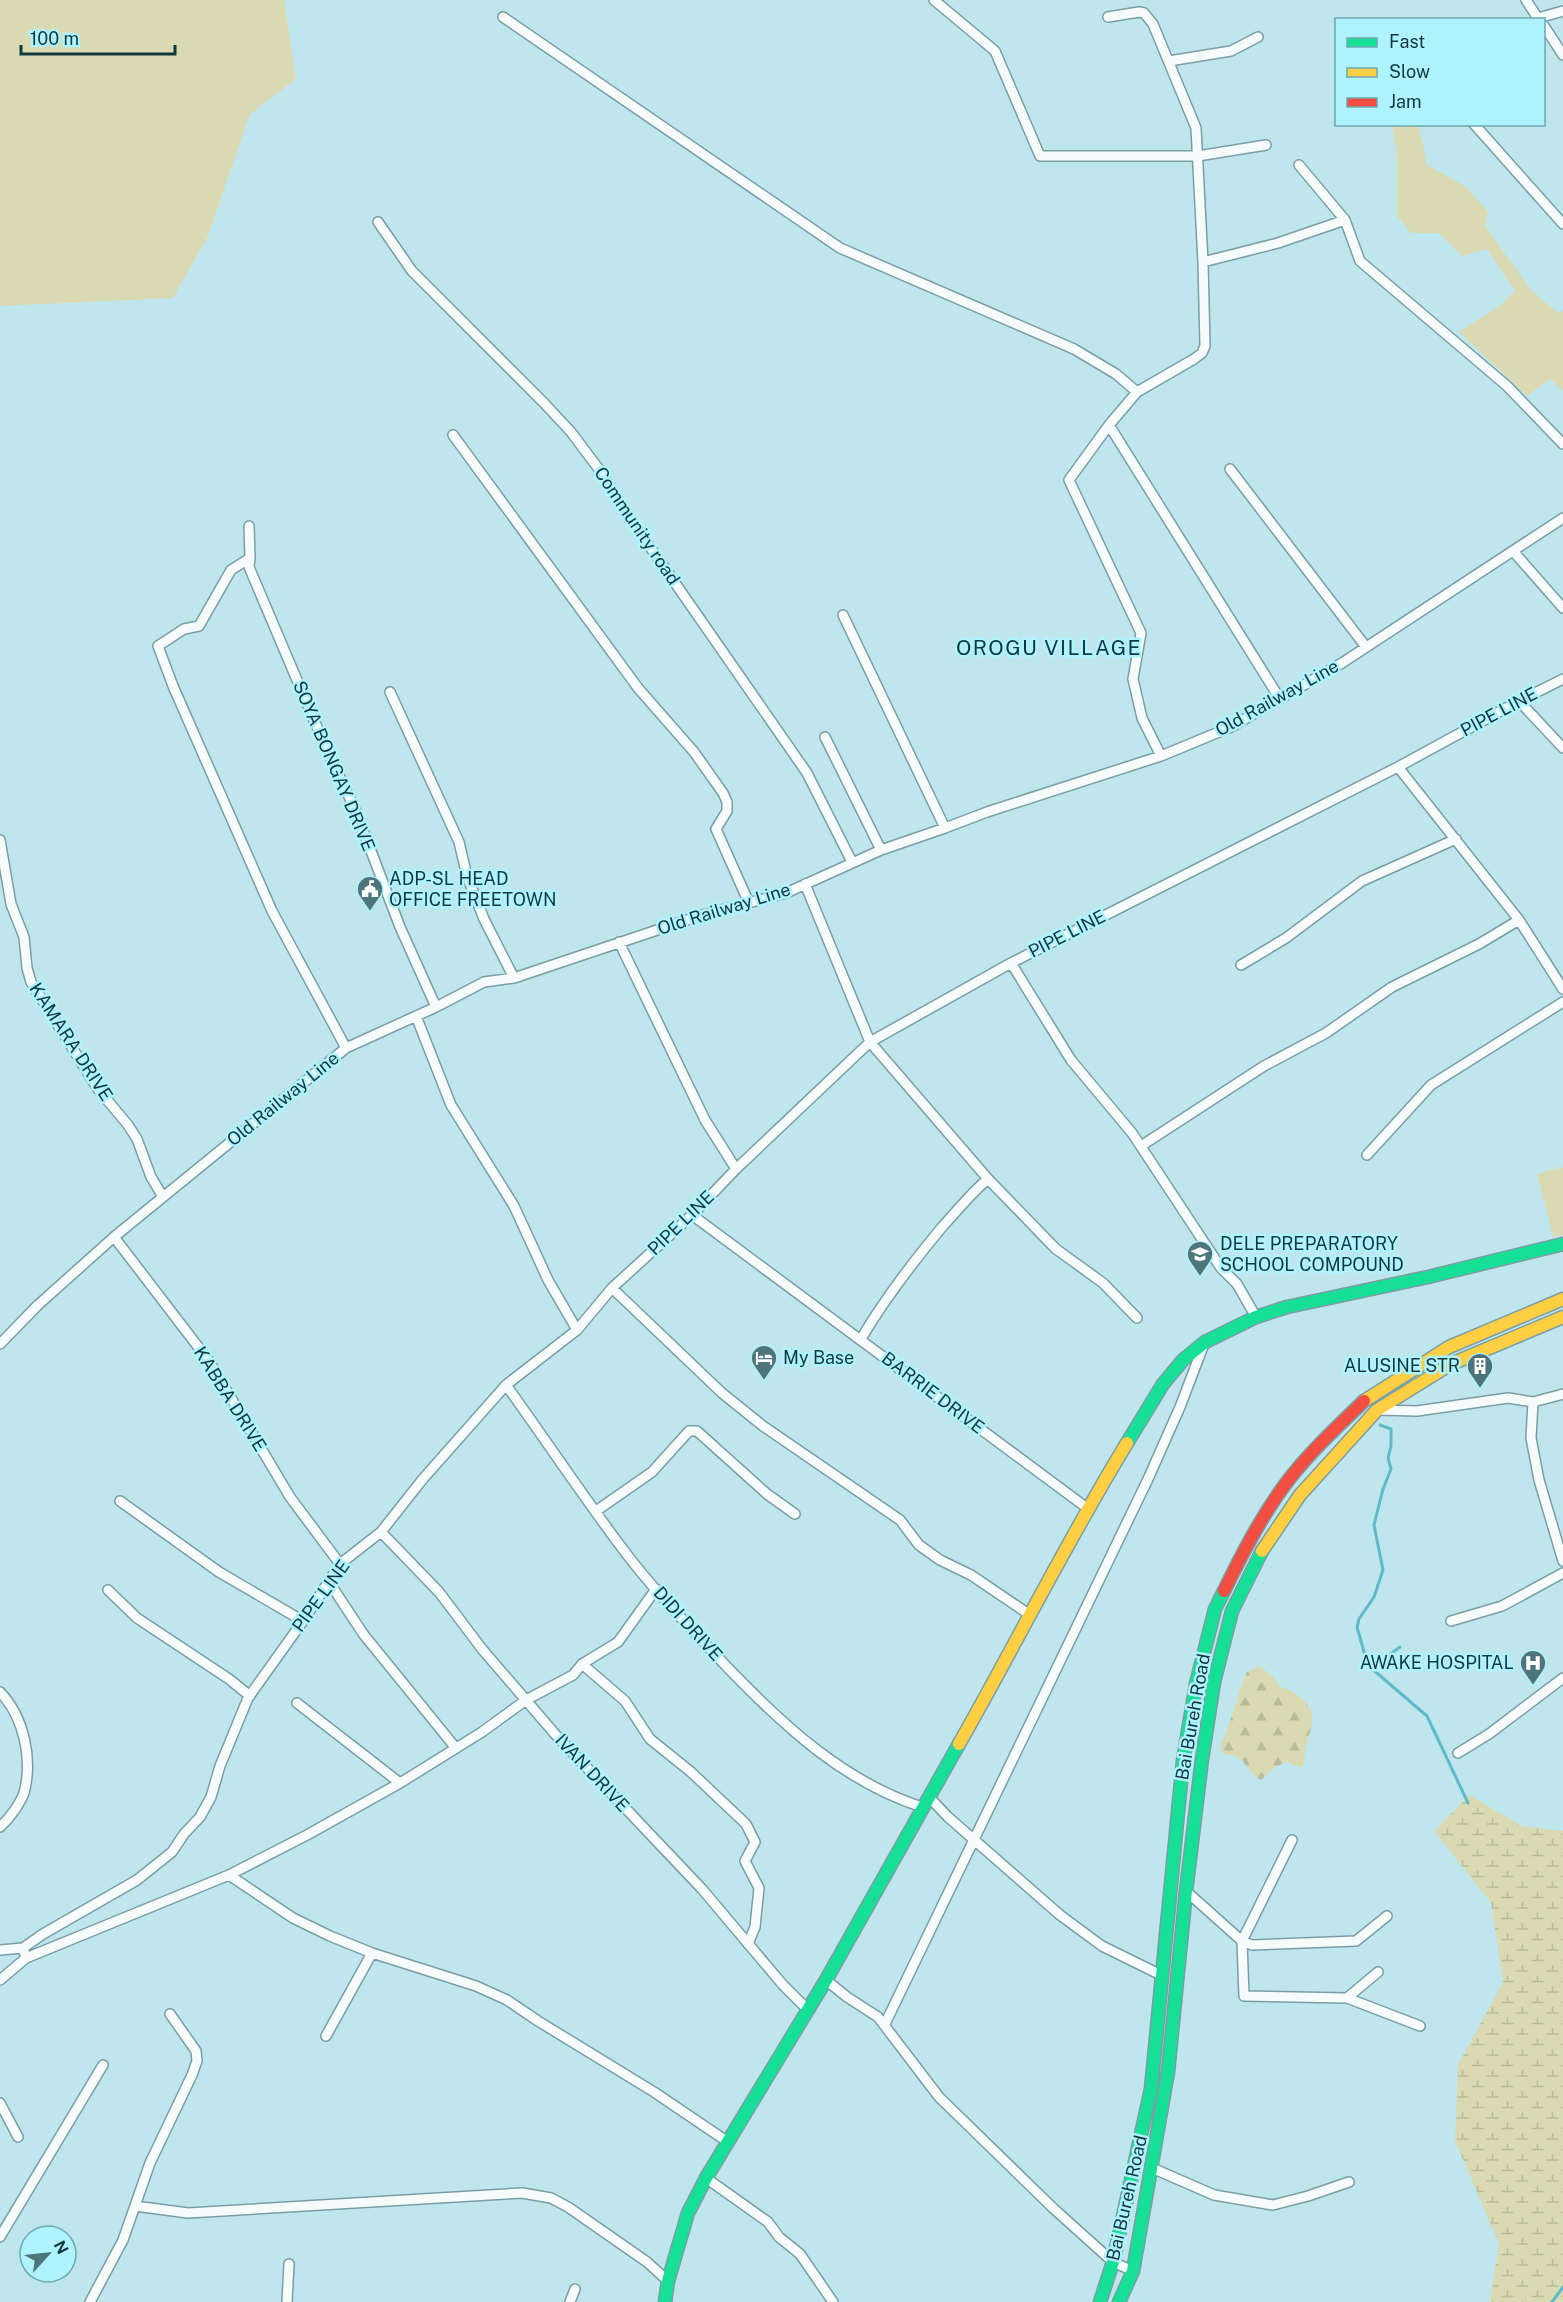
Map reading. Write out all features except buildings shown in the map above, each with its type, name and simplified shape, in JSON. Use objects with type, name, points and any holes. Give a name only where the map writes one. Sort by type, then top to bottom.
[{"type":"main road","points":[[665,2302],[668,2281],[688,2213],[706,2178],[826,1980],[1030,1615],[1087,1508],[1163,1384],[1183,1360],[1205,1342],[1256,1317],[1287,1307],[1428,1277],[1563,1244]]},
{"type":"main road","name":"Bai Bureh Road","points":[[1100,2302],[1113,2262],[1151,2089],[1183,1761],[1196,1684],[1215,1609],[1250,1538],[1289,1479],[1328,1435],[1368,1398],[1449,1347],[1563,1299]]},
{"type":"main road","name":"Bai Bureh Road","points":[[1119,2302],[1133,2271],[1168,2072],[1202,1759],[1214,1682],[1232,1611],[1264,1546],[1300,1495],[1377,1410],[1451,1364],[1563,1317]]},
{"type":"street","points":[[934,0],[995,51],[1040,156],[1198,156],[1266,145]]},
{"type":"street","points":[[1526,0],[1538,18]]},
{"type":"street","points":[[1545,19],[1563,11]]},
{"type":"street","points":[[1108,17],[1139,12],[1144,13],[1153,24],[1196,128],[1205,346],[1202,353],[1137,392],[1109,425],[1069,480],[1141,633],[1133,679],[1142,718],[1161,756]]},
{"type":"street","points":[[503,17],[840,248],[1074,349],[1116,374],[1137,392]]},
{"type":"street","points":[[1545,28],[1563,55]]},
{"type":"street","points":[[1169,61],[1231,51],[1258,37]]},
{"type":"street","points":[[1476,126],[1563,224]]},
{"type":"street","points":[[1299,165],[1345,220],[1360,261],[1507,386],[1563,444]]},
{"type":"street","points":[[1203,262],[1278,243],[1345,220]]},
{"type":"street","name":"Community road","points":[[378,222],[412,271],[544,403],[571,432],[598,468],[632,521],[807,773],[852,862]]},
{"type":"street","points":[[1109,425],[1280,699]]},
{"type":"street","points":[[453,435],[638,688],[694,752],[723,793],[727,802],[727,811],[716,829],[749,903]]},
{"type":"street","points":[[1230,469],[1366,647]]},
{"type":"street","name":"Old Railway Line","points":[[0,1344],[38,1305],[114,1237],[346,1048],[436,1007],[484,982],[514,978],[699,916],[786,893],[881,850],[987,812],[1161,756],[1231,727],[1366,647],[1563,518]]},
{"type":"street","name":"SOYA BONGAY DRIVE","points":[[249,526],[249,567],[325,746],[355,809],[400,927],[436,1007]]},
{"type":"street","points":[[1513,551],[1563,608]]},
{"type":"street","points":[[250,558],[231,570],[199,626],[184,629],[158,646],[173,686],[272,911],[346,1048]]},
{"type":"street","points":[[843,615],[945,828]]},
{"type":"street","name":"PIPE LINE","points":[[0,1980],[43,1934],[137,1880],[172,1852],[184,1834],[200,1817],[211,1797],[219,1766],[250,1696],[340,1564],[381,1532],[422,1480],[506,1385],[577,1330],[612,1288],[692,1215],[736,1169],[870,1042],[1011,963],[1398,767],[1563,679]]},
{"type":"street","points":[[390,692],[459,842],[467,876],[484,920],[514,978]]},
{"type":"street","points":[[1519,701],[1563,748]]},
{"type":"street","points":[[825,737],[881,850]]},
{"type":"street","points":[[1398,767],[1519,920],[1563,989]]},
{"type":"street","points":[[1241,964],[1286,938],[1362,881],[1456,839]]},
{"type":"street","name":"KAMARA DRIVE","points":[[0,840],[11,904],[24,937],[27,968],[31,982],[98,1089],[137,1139],[151,1177],[164,1197]]},
{"type":"street","points":[[805,884],[870,1042],[988,1179],[1056,1249],[1103,1282],[1137,1318]]},
{"type":"street","points":[[1141,1146],[1264,1066],[1326,1033],[1392,987],[1479,944],[1519,920]]},
{"type":"street","points":[[619,942],[705,1120],[736,1169]]},
{"type":"street","points":[[1011,963],[1071,1060],[1141,1146],[1221,1268],[1237,1284],[1256,1317]]},
{"type":"street","points":[[1366,1155],[1431,1085],[1563,1002]]},
{"type":"street","points":[[416,1016],[451,1106],[514,1206],[548,1280],[577,1330]]},
{"type":"street","points":[[861,1339],[884,1300],[925,1248],[974,1191],[988,1179]]},
{"type":"street","name":"BARRIE DRIVE","points":[[692,1215],[1087,1508]]},
{"type":"street","name":"KABBA DRIVE","points":[[114,1237],[209,1361],[290,1497],[340,1564]]},
{"type":"street","points":[[612,1288],[722,1393],[763,1426],[900,1520],[920,1545],[940,1560],[971,1575],[1030,1615]]},
{"type":"street","points":[[885,2024],[1148,1479],[1180,1407],[1205,1342]]},
{"type":"street","name":"DIDI DRIVE","points":[[506,1385],[596,1511],[656,1589],[736,1676],[803,1740],[847,1773],[897,1799],[925,1802]]},
{"type":"street","points":[[1377,1410],[1417,1412],[1508,1398],[1533,1402],[1563,1394]]},
{"type":"street","points":[[1533,1402],[1531,1438],[1539,1480],[1563,1561]]},
{"type":"street","points":[[596,1511],[652,1472],[689,1431],[697,1431],[766,1494],[795,1514]]},
{"type":"street","points":[[120,1501],[219,1572],[303,1621]]},
{"type":"street","name":"IVAN DRIVE","points":[[381,1532],[439,1592],[482,1649],[555,1734],[702,1889],[807,2009]]},
{"type":"street","points":[[1451,1621],[1502,1606],[1563,1573]]},
{"type":"street","points":[[329,1581],[364,1635],[454,1748]]},
{"type":"street","points":[[0,1950],[24,1953],[229,1875],[307,1835],[400,1783],[482,1732],[526,1700],[573,1676],[582,1664],[618,1642],[656,1589]]},
{"type":"street","points":[[108,1590],[137,1618],[229,1679],[250,1696]]},
{"type":"street","points":[[582,1664],[625,1701],[650,1739],[691,1772],[746,1824],[755,1842],[745,1861],[759,1888],[755,1927],[748,1944]]},
{"type":"street","points":[[1458,1753],[1498,1727],[1563,1678]]},
{"type":"street","points":[[0,1692],[12,1704],[23,1734],[27,1763],[24,1794],[2,1821]]},
{"type":"street","points":[[297,1703],[400,1783]]},
{"type":"street","points":[[925,1802],[1093,1940],[1161,1975]]},
{"type":"street","points":[[1292,1840],[1242,1941],[1244,1996],[1347,1998],[1420,2026]]},
{"type":"street","points":[[229,1875],[293,1918],[372,1953],[477,1986],[507,2000],[654,2092],[728,2142]]},
{"type":"street","points":[[1186,1891],[1242,1941],[1252,1944],[1356,1941],[1387,1917]]},
{"type":"street","points":[[326,2036],[372,1953]]},
{"type":"street","points":[[1347,1998],[1378,1972]]},
{"type":"street","points":[[826,1980],[847,1997],[878,2016],[939,2097],[1053,2208],[1113,2262],[1133,2271]]},
{"type":"street","points":[[90,2302],[123,2240],[150,2163],[197,2061],[196,2051],[171,2014]]},
{"type":"street","points":[[1,2234],[103,2065]]},
{"type":"street","points":[[0,2103],[18,2137]]},
{"type":"street","points":[[1152,2168],[1215,2195],[1273,2205],[1349,2182]]},
{"type":"street","points":[[706,2178],[768,2222],[779,2237],[800,2254],[833,2302]]},
{"type":"street","points":[[135,2206],[188,2214],[522,2193],[551,2198],[568,2207],[647,2262],[668,2281]]},
{"type":"street","points":[[287,2302],[289,2264]]},
{"type":"street","points":[[570,2302],[575,2289]]},
{"type":"green space","points":[[0,0],[284,0],[296,79],[250,114],[208,236],[173,298],[0,306]]},
{"type":"green space","points":[[1392,126],[1419,126],[1427,165],[1465,186],[1488,212],[1485,226],[1532,291],[1558,313],[1563,310],[1563,391],[1550,379],[1527,396],[1459,332],[1499,306],[1515,291],[1487,249],[1462,256],[1439,233],[1411,233],[1397,216],[1397,154]]},
{"type":"green space","points":[[1563,1167],[1563,1235],[1553,1237],[1537,1174]]},
{"type":"green space","points":[[1259,1666],[1272,1675],[1280,1687],[1292,1691],[1301,1698],[1312,1713],[1305,1763],[1301,1768],[1288,1762],[1275,1767],[1261,1780],[1242,1760],[1223,1754],[1220,1746],[1247,1672]]},
{"type":"green space","points":[[1470,1795],[1521,1826],[1563,1831],[1563,2302],[1490,2302],[1499,2244],[1455,2141],[1458,2065],[1503,1982],[1491,1903],[1434,1831]]},
{"type":"waterway","points":[[1380,1425],[1391,1429],[1388,1458],[1391,1469],[1383,1489],[1374,1525],[1383,1570],[1374,1597],[1359,1619],[1357,1627],[1366,1659],[1371,1668],[1427,1716],[1468,1803]]},
{"type":"waterway","points":[[1371,1668],[1400,1647]]},
{"type":"waterway","points":[[1552,2302],[1563,2287]]},
{"type":"traffic: fast","points":[[1127,1443],[1163,1384],[1183,1360],[1205,1342],[1256,1317],[1287,1307],[1428,1277],[1563,1244]]},
{"type":"traffic: fast","points":[[1119,2302],[1133,2271],[1168,2072],[1186,1891],[1214,1682],[1232,1611],[1262,1551]]},
{"type":"traffic: fast","points":[[1100,2302],[1113,2262],[1151,2089],[1183,1761],[1196,1684],[1215,1609],[1224,1591]]},
{"type":"traffic: fast","points":[[665,2302],[668,2281],[688,2213],[706,2178],[826,1980],[959,1744]]},
{"type":"traffic: slow","points":[[1364,1401],[1449,1347],[1563,1299]]},
{"type":"traffic: slow","points":[[1262,1551],[1300,1495],[1377,1410],[1451,1364],[1563,1317]]},
{"type":"traffic: slow","points":[[959,1744],[1083,1517],[1127,1443]]},
{"type":"traffic: jam","points":[[1224,1591],[1254,1533],[1280,1491],[1316,1448],[1364,1401]]},
{"type":"place","name":"ADP-SL HEAD OFFICE FREETOWN","points":[[370,912]]},
{"type":"place","name":"DELE PREPARATORY SCHOOL COMPOUND","points":[[1200,1277]]},
{"type":"place","name":"My Base","points":[[764,1381]]},
{"type":"place","name":"ALUSINE STR","points":[[1480,1389]]},
{"type":"place","name":"AWAKE HOSPITAL","points":[[1533,1686]]},
{"type":"district","name":"OROGU VILLAGE","points":[[1049,648]]}]
